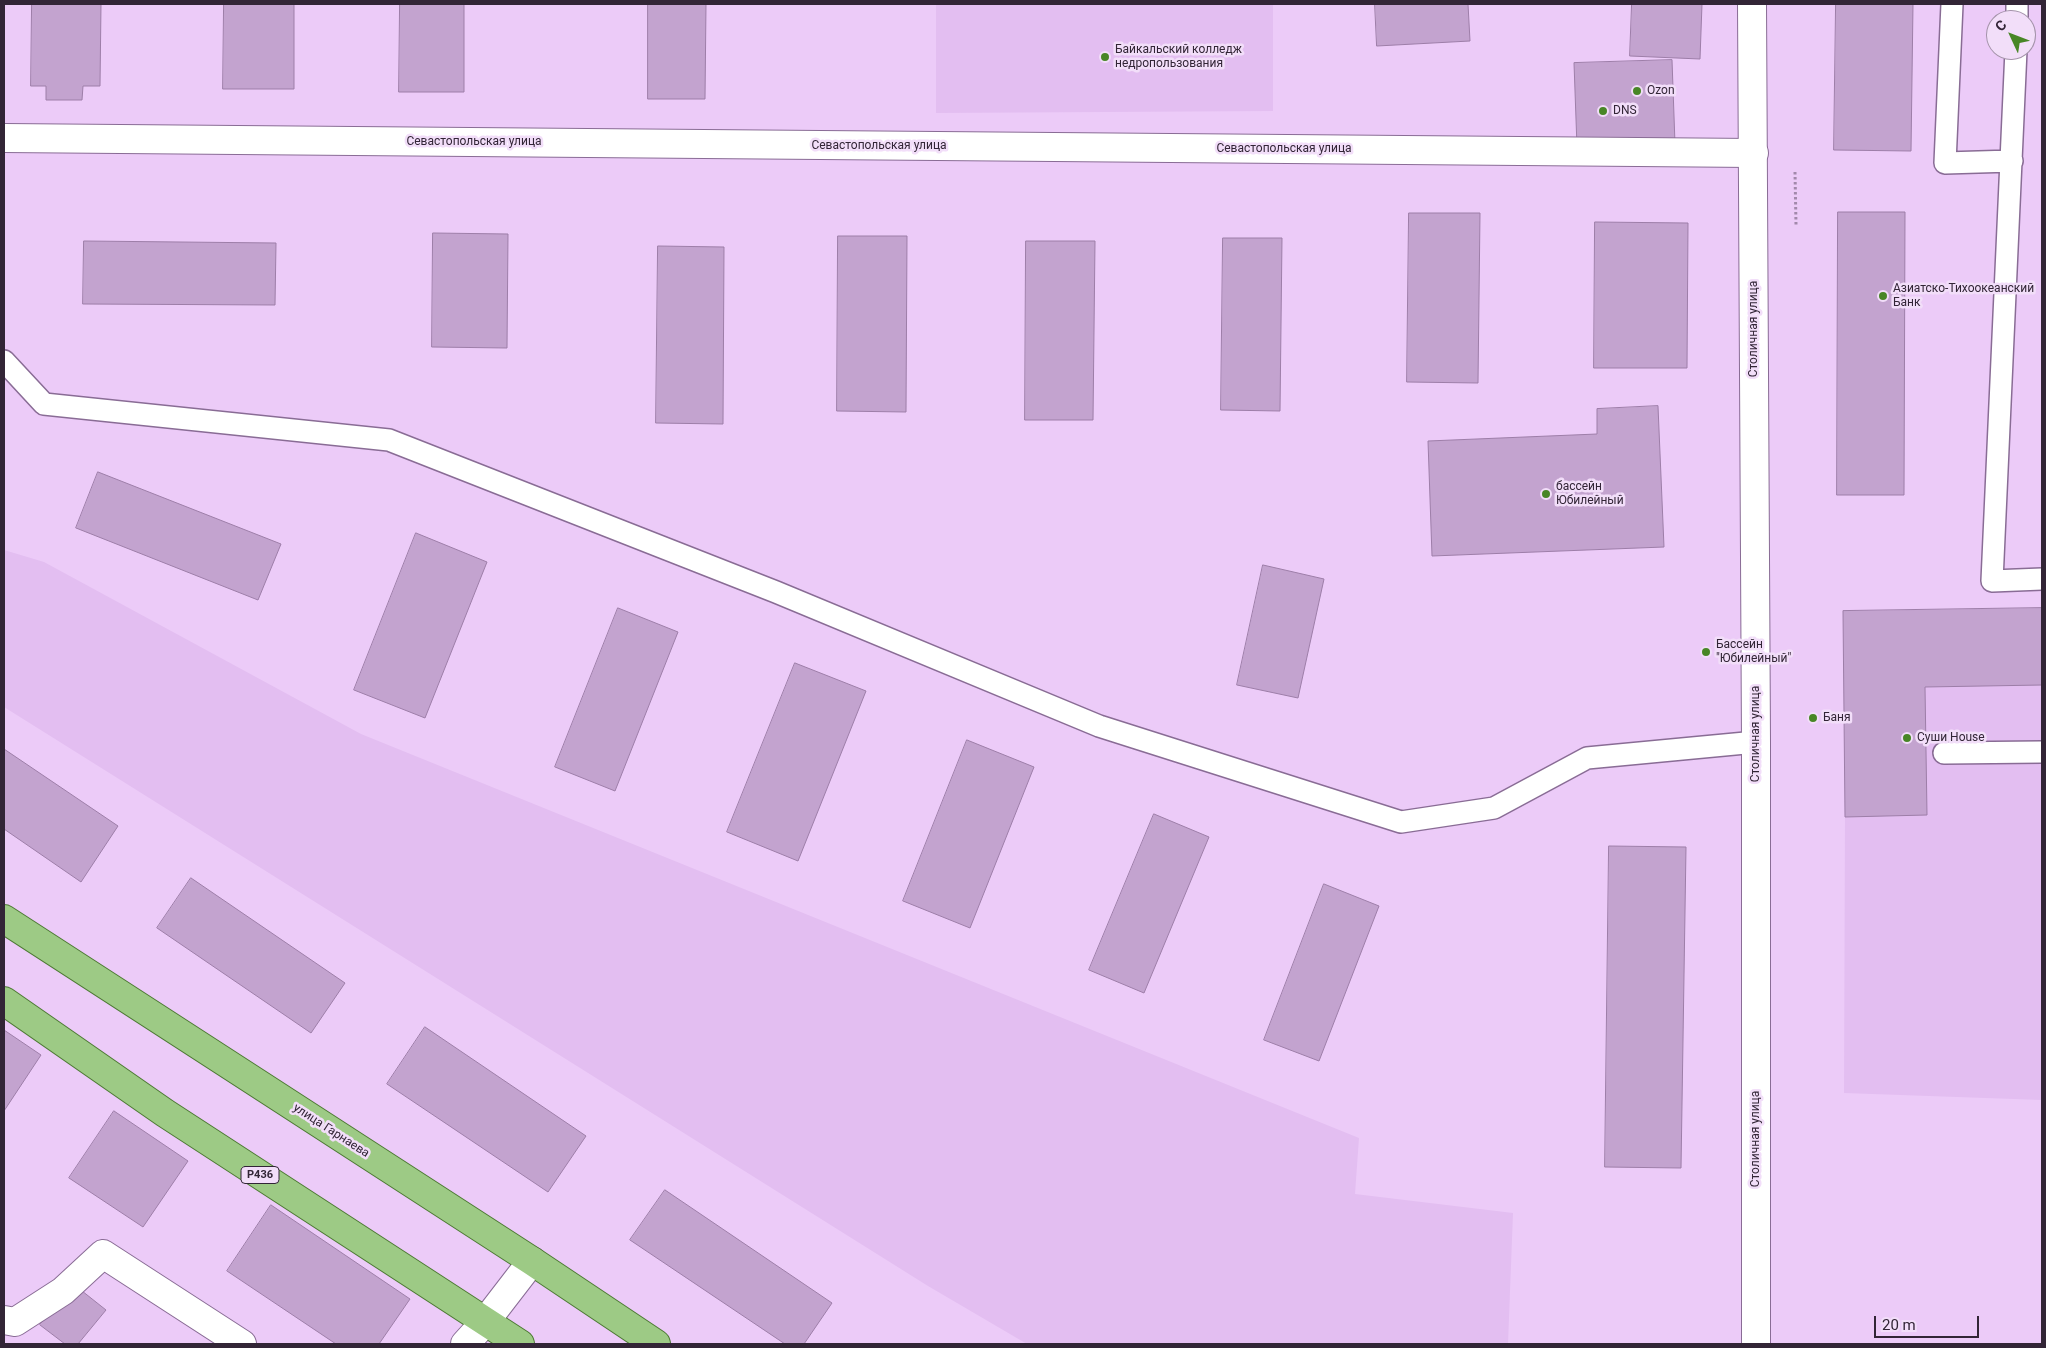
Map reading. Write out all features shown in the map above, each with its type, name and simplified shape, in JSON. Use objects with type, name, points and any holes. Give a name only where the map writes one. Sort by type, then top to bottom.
[{"type":"main road","name":"улица Гарнаева","points":[[4,920],[532,1261],[656,1344]]},
{"type":"main road","name":"P436","points":[[4,1001],[165,1113],[520,1344]]},
{"type":"street","name":"Столичная улица","points":[[1752,4],[1756,742],[1756,1344]]},
{"type":"street","name":"Севастопольская улица","points":[[4,138],[1754,153]]},
{"type":"street","points":[[4,1320],[15,1322],[63,1292],[103,1254],[242,1344]]},
{"type":"street","points":[[465,1344],[485,1322],[532,1261]]},
{"type":"lane","points":[[1952,4],[1945,163],[2012,161]]},
{"type":"lane","points":[[2016,60],[1992,581],[2042,579]]},
{"type":"lane","points":[[4,361],[44,404],[389,440],[776,592],[1099,726],[1402,822],[1494,808],[1587,758],[1756,742]]},
{"type":"lane","points":[[1944,753],[2042,752]]},
{"type":"path","points":[[1795,172],[1796,225]]},
{"type":"shaded area","name":"Байкальский колледж недропользования","points":[[936,4],[1273,4],[1273,111],[936,113]]},
{"type":"shaded area","points":[[4,550],[44,562],[361,734],[1359,1138],[1355,1194],[1513,1213],[1508,1344],[1027,1344],[928,1286],[4,707]]},
{"type":"shaded area","points":[[2042,608],[2042,1100],[1844,1093],[1845,817],[1843,611]]},
{"type":"building","points":[[32,4],[101,4],[100,86],[83,86],[82,100],[46,100],[46,86],[31,86]]},
{"type":"building","points":[[224,4],[294,4],[294,89],[223,89]]},
{"type":"building","points":[[400,4],[464,4],[464,92],[399,92]]},
{"type":"building","points":[[648,4],[706,4],[705,99],[648,99]]},
{"type":"building","points":[[1375,4],[1468,4],[1470,41],[1377,46]]},
{"type":"building","points":[[1632,4],[1702,4],[1700,59],[1630,56]]},
{"type":"building","points":[[1836,4],[1913,4],[1911,151],[1834,150]]},
{"type":"building","points":[[1672,60],[1675,144],[1577,147],[1574,63]]},
{"type":"building","points":[[1838,212],[1905,212],[1904,495],[1837,495]]},
{"type":"building","points":[[1409,213],[1480,213],[1478,383],[1407,382]]},
{"type":"building","points":[[1595,222],[1688,223],[1687,368],[1594,368]]},
{"type":"building","points":[[433,233],[508,234],[507,348],[432,347]]},
{"type":"building","points":[[838,236],[907,236],[906,412],[837,411]]},
{"type":"building","points":[[1223,238],[1282,238],[1280,411],[1221,410]]},
{"type":"building","points":[[84,241],[276,243],[275,305],[83,304]]},
{"type":"building","points":[[1026,241],[1095,241],[1093,420],[1025,420]]},
{"type":"building","points":[[658,246],[724,247],[723,424],[656,423]]},
{"type":"building","name":"бассейн Юбилейный","points":[[1658,406],[1664,547],[1432,556],[1428,441],[1597,434],[1597,409]]},
{"type":"building","points":[[98,472],[281,544],[258,600],[76,528]]},
{"type":"building","points":[[416,533],[487,562],[425,718],[354,690]]},
{"type":"building","points":[[1263,565],[1324,579],[1298,698],[1237,685]]},
{"type":"building","points":[[618,608],[678,632],[615,791],[555,767]]},
{"type":"building","points":[[2042,608],[2042,685],[1925,687],[1927,815],[1845,817],[1843,611]]},
{"type":"building","points":[[795,663],[866,691],[798,861],[727,832]]},
{"type":"building","points":[[967,740],[1034,767],[970,928],[903,901]]},
{"type":"building","points":[[4,749],[118,826],[81,882],[4,829]]},
{"type":"building","points":[[1154,814],[1209,837],[1144,993],[1089,970]]},
{"type":"building","points":[[1609,846],[1686,847],[1681,1168],[1605,1167]]},
{"type":"building","points":[[191,878],[345,983],[311,1033],[157,928]]},
{"type":"building","points":[[1324,884],[1379,906],[1319,1061],[1264,1040]]},
{"type":"building","points":[[425,1027],[586,1136],[548,1192],[387,1084]]},
{"type":"building","points":[[4,1030],[41,1055],[4,1111]]},
{"type":"building","points":[[114,1111],[188,1161],[143,1227],[69,1178]]},
{"type":"building","points":[[665,1190],[832,1303],[804,1344],[785,1344],[630,1240]]},
{"type":"building","points":[[271,1205],[410,1299],[379,1344],[336,1344],[227,1271]]},
{"type":"building","points":[[72,1283],[106,1310],[78,1344],[65,1344],[40,1325]]},
{"type":"place","name":"Байкальский колледж недропользования","points":[[1105,57]]},
{"type":"place","name":"Ozon","points":[[1637,91]]},
{"type":"place","name":"DNS","points":[[1603,111]]},
{"type":"place","name":"Азиатско-Тихоокеанский Банк","points":[[1883,296]]},
{"type":"place","name":"бассейн Юбилейный","points":[[1546,494]]},
{"type":"place","name":"Бассейн \"Юбилейный\"","points":[[1706,652]]},
{"type":"place","name":"Баня","points":[[1813,718]]},
{"type":"place","name":"Суши House","points":[[1907,738]]}]
